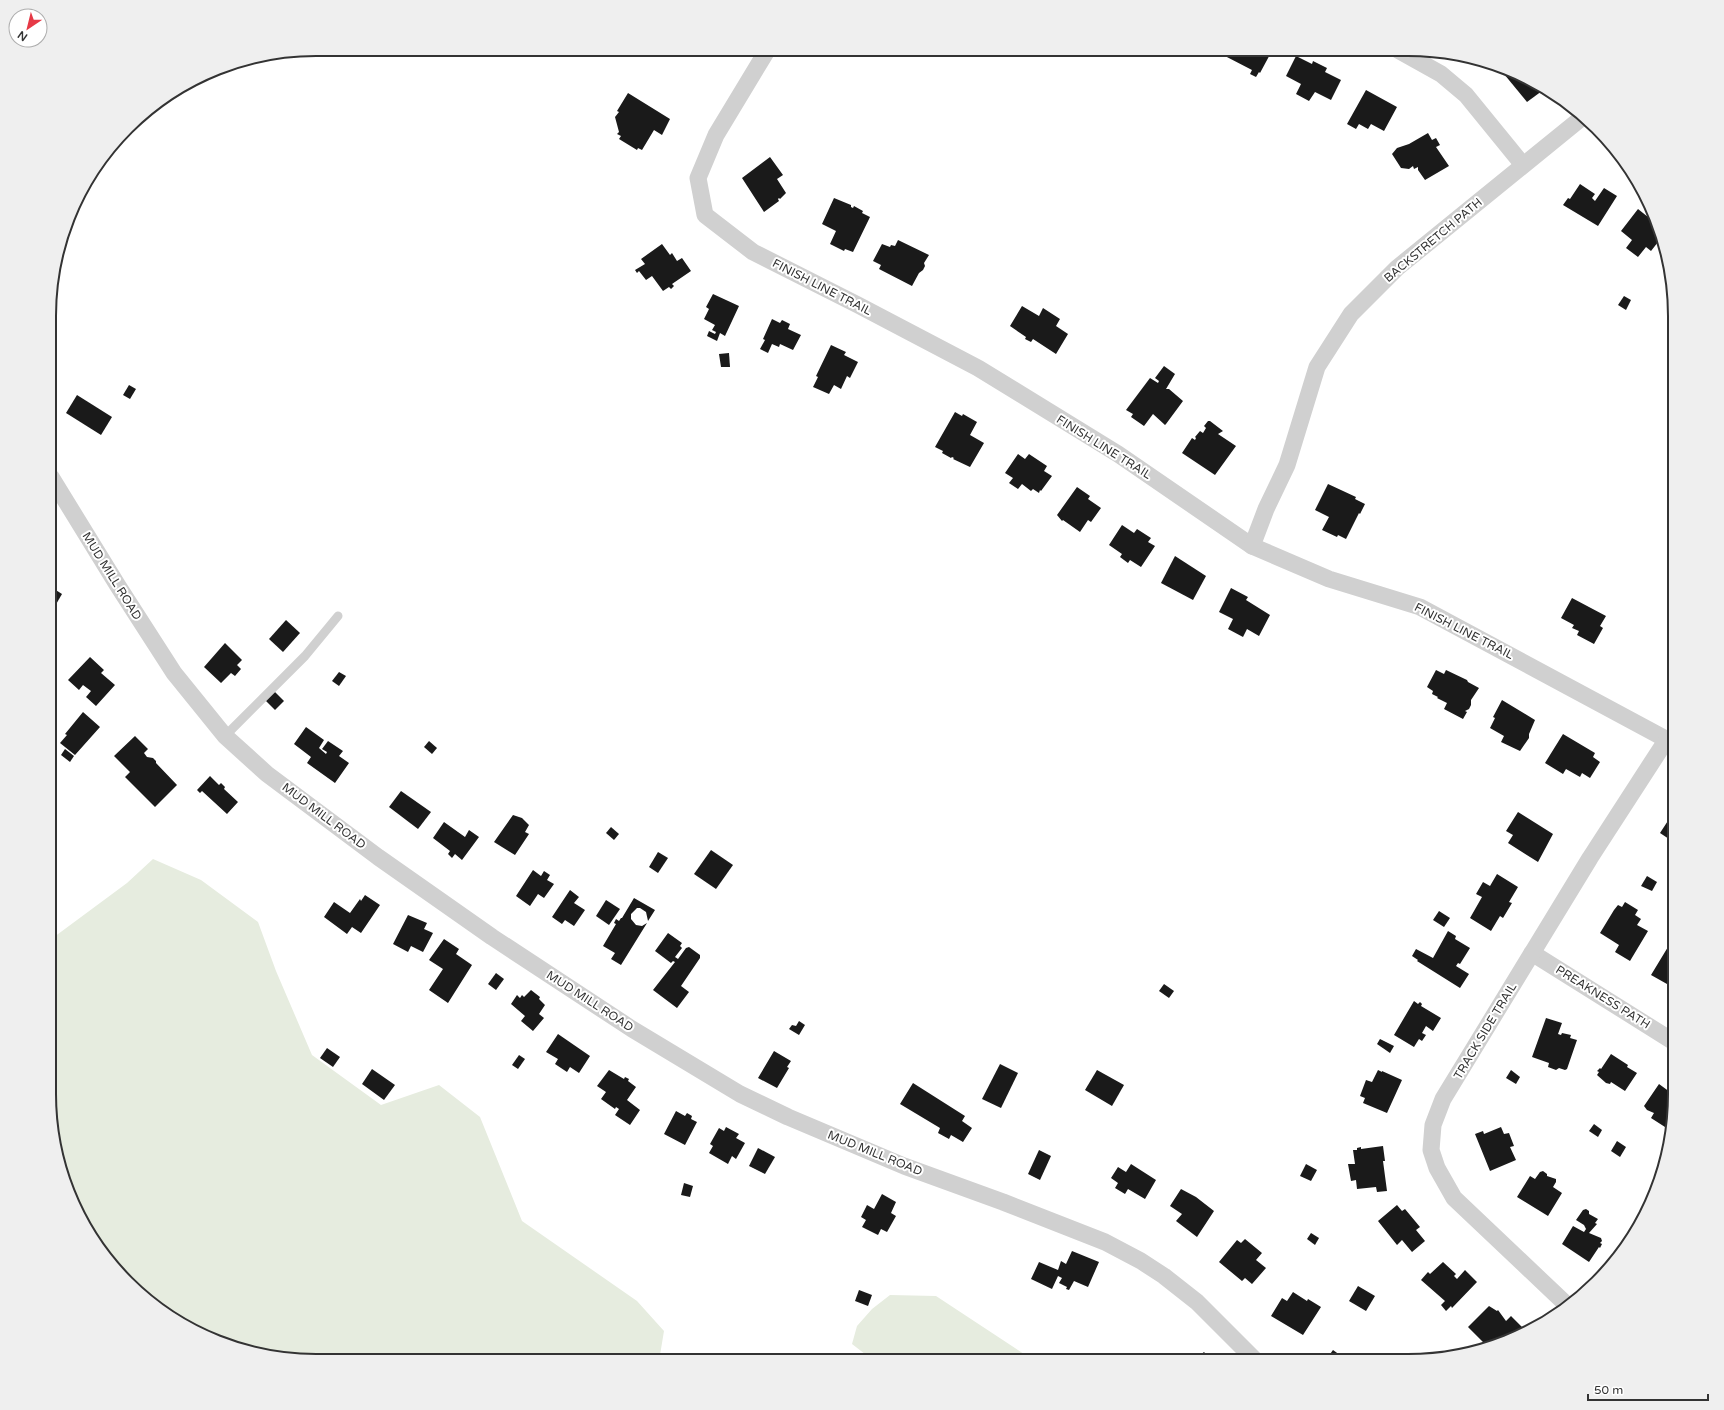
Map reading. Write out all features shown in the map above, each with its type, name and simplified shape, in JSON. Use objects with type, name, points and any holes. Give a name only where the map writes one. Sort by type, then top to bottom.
[{"type":"street","name":"FINISH LINE TRAIL","points":[[764,56],[716,135],[698,178],[705,215],[753,252],[978,368],[1118,454],[1252,546],[1329,579],[1420,607],[1668,740]]},
{"type":"street","points":[[1409,56],[1441,74],[1466,95],[1523,165]]},
{"type":"street","name":"BACKSTRETCH PATH","points":[[1252,546],[1266,509],[1288,465],[1317,367],[1351,314],[1397,268],[1579,120]]},
{"type":"street","name":"MUD MILL ROAD","points":[[56,485],[174,673],[225,736],[267,774],[378,856],[492,937],[666,1049],[740,1094],[788,1117],[904,1166],[1098,1239],[1135,1258],[1164,1276],[1197,1302],[1249,1354]]},
{"type":"street","name":"TRACK SIDE TRAIL","points":[[1564,1302],[1454,1198],[1437,1168],[1431,1150],[1433,1125],[1443,1099],[1590,858],[1668,746]]},
{"type":"street","name":"PREAKNESS PATH","points":[[1532,953],[1668,1038]]},
{"type":"lane","points":[[225,736],[305,656],[338,616]]},
{"type":"shaded area","points":[[153,859],[201,880],[258,922],[276,971],[312,1055],[381,1105],[439,1085],[480,1117],[522,1221],[637,1301],[664,1331],[660,1354],[316,1354],[282,1352],[248,1345],[216,1334],[171,1310],[144,1290],[120,1266],[100,1239],[76,1194],[61,1145],[58,1128],[56,1094],[56,936],[127,883]]},
{"type":"shaded area","points":[[890,1295],[936,1296],[1024,1354],[865,1354],[852,1344],[857,1326],[872,1309]]},
{"type":"building","points":[[1225,56],[1269,56],[1260,73],[1259,72],[1256,77],[1250,74],[1252,70]]},
{"type":"building","points":[[1296,56],[1312,64],[1313,61],[1327,68],[1325,72],[1341,80],[1331,100],[1315,92],[1309,101],[1296,94],[1301,84],[1286,76]]},
{"type":"building","points":[[1505,75],[1540,92],[1527,102]]},
{"type":"building","points":[[1366,90],[1397,107],[1384,131],[1371,124],[1368,129],[1359,124],[1356,129],[1347,124]]},
{"type":"building","points":[[628,93],[670,119],[662,135],[654,130],[642,150],[638,148],[637,150],[619,139],[621,136],[617,134],[619,132],[615,117]]},
{"type":"building","points":[[1428,133],[1432,140],[1436,138],[1440,145],[1436,147],[1449,166],[1425,180],[1418,170],[1418,167],[1414,169],[1413,166],[1409,169],[1401,168],[1392,154],[1397,148],[1409,144]]},
{"type":"building","points":[[770,157],[783,175],[777,179],[786,193],[778,199],[779,201],[764,212],[742,178]]},
{"type":"building","points":[[1580,184],[1595,194],[1592,198],[1595,201],[1604,188],[1617,196],[1598,226],[1563,205],[1568,198],[1570,199]]},
{"type":"building","points":[[834,198],[851,205],[853,208],[854,206],[863,211],[862,213],[870,217],[853,252],[845,249],[844,251],[830,244],[836,231],[822,224]]},
{"type":"building","points":[[1638,209],[1649,217],[1657,243],[1651,251],[1646,247],[1638,257],[1626,248],[1632,240],[1621,231]]},
{"type":"building","points":[[898,240],[929,255],[924,263],[925,266],[923,270],[919,273],[912,286],[879,269],[881,265],[873,261],[882,244],[890,247],[891,245],[895,246]]},
{"type":"building","points":[[662,244],[670,255],[672,253],[677,261],[682,258],[691,271],[672,284],[674,286],[671,289],[669,287],[663,291],[652,276],[646,280],[639,271],[637,273],[635,270],[645,264],[641,259]]},
{"type":"building","points":[[713,294],[739,306],[725,336],[720,333],[717,341],[707,336],[709,331],[715,334],[716,332],[712,330],[715,325],[704,319],[709,309],[706,307]]},
{"type":"building","points":[[1624,296],[1631,300],[1626,310],[1618,305]]},
{"type":"building","points":[[1022,306],[1039,316],[1043,308],[1060,319],[1056,326],[1068,334],[1056,354],[1033,339],[1031,342],[1025,339],[1026,337],[1010,326]]},
{"type":"building","points":[[772,319],[780,323],[782,320],[790,324],[788,329],[801,335],[793,350],[780,344],[779,347],[772,344],[768,353],[760,349],[765,340],[763,339]]},
{"type":"building","points":[[831,345],[846,352],[844,355],[858,362],[850,378],[847,376],[841,389],[834,385],[829,394],[813,387],[818,377],[816,376]]},
{"type":"building","points":[[729,353],[730,367],[721,367],[719,354]]},
{"type":"building","points":[[1164,366],[1175,374],[1166,389],[1169,389],[1183,401],[1165,425],[1153,414],[1144,426],[1131,417],[1133,414],[1126,410],[1150,378],[1158,383],[1159,381],[1155,378]]},
{"type":"building","points":[[129,385],[136,389],[130,399],[123,395]]},
{"type":"building","points":[[77,395],[112,417],[101,435],[66,413]]},
{"type":"building","points":[[955,412],[962,416],[963,414],[977,422],[970,435],[984,443],[970,467],[942,453],[943,451],[935,447]]},
{"type":"building","points":[[1208,421],[1223,431],[1218,434],[1236,446],[1215,475],[1182,453],[1192,438],[1195,440],[1195,437],[1200,431],[1203,433],[1206,428],[1204,426]]},
{"type":"building","points":[[1018,454],[1025,459],[1029,454],[1047,466],[1044,471],[1052,476],[1039,493],[1033,489],[1031,491],[1022,484],[1018,489],[1009,483],[1013,478],[1005,473]]},
{"type":"building","points":[[1328,484],[1356,497],[1355,499],[1365,504],[1346,539],[1338,535],[1337,537],[1322,530],[1329,517],[1315,510]]},
{"type":"building","points":[[1077,487],[1090,496],[1088,499],[1101,508],[1091,522],[1088,520],[1080,532],[1063,520],[1062,521],[1057,515]]},
{"type":"building","points":[[1122,525],[1134,533],[1137,529],[1151,538],[1148,542],[1155,546],[1141,567],[1130,560],[1128,563],[1120,557],[1122,554],[1109,545]]},
{"type":"building","points":[[1175,556],[1206,576],[1193,600],[1161,583]]},
{"type":"building","points":[[1231,588],[1248,597],[1246,600],[1270,615],[1259,636],[1247,629],[1243,637],[1228,629],[1233,619],[1219,612]]},
{"type":"building","points":[[56,590],[62,594],[56,604]]},
{"type":"building","points":[[1572,598],[1606,616],[1600,626],[1603,628],[1594,644],[1577,635],[1579,631],[1572,628],[1574,625],[1561,618]]},
{"type":"building","points":[[286,620],[300,633],[283,652],[269,639]]},
{"type":"building","points":[[225,643],[242,660],[237,665],[241,669],[235,676],[231,673],[221,683],[204,667]]},
{"type":"building","points":[[90,657],[104,670],[101,673],[115,685],[96,706],[86,697],[91,691],[83,685],[79,690],[68,680]]},
{"type":"building","points":[[1436,670],[1444,674],[1446,670],[1467,680],[1479,688],[1471,700],[1469,709],[1465,711],[1467,712],[1463,719],[1444,709],[1447,703],[1432,694],[1433,691],[1427,687]]},
{"type":"building","points":[[339,672],[346,676],[339,686],[332,681]]},
{"type":"building","points":[[273,690],[284,701],[275,710],[264,699]]},
{"type":"building","points":[[1502,700],[1535,720],[1529,734],[1529,738],[1520,751],[1501,742],[1504,736],[1490,728],[1495,718],[1493,717]]},
{"type":"building","points":[[83,712],[100,727],[75,755],[60,743],[67,735],[65,734]]},
{"type":"building","points":[[306,727],[324,740],[319,748],[326,754],[327,752],[322,749],[328,741],[343,751],[339,756],[349,763],[335,783],[307,763],[311,757],[294,744]]},
{"type":"building","points":[[1563,734],[1595,753],[1593,757],[1600,762],[1590,778],[1582,773],[1580,777],[1566,769],[1563,774],[1545,763]]},
{"type":"building","points":[[135,736],[148,749],[144,753],[147,757],[153,758],[177,785],[155,807],[125,777],[130,772],[114,756]]},
{"type":"building","points":[[429,741],[437,748],[432,754],[424,747]]},
{"type":"building","points":[[65,749],[74,756],[70,762],[61,755]]},
{"type":"building","points":[[210,776],[219,785],[221,783],[225,787],[224,789],[238,802],[227,814],[202,791],[200,793],[197,790]]},
{"type":"building","points":[[401,791],[431,812],[418,829],[389,807]]},
{"type":"building","points":[[1518,812],[1553,834],[1538,862],[1508,843],[1513,835],[1506,831]]},
{"type":"building","points":[[513,815],[522,818],[529,825],[525,832],[529,834],[515,855],[494,842]]},
{"type":"building","points":[[1668,821],[1668,838],[1660,833]]},
{"type":"building","points":[[444,822],[465,837],[469,830],[479,837],[462,860],[455,854],[452,858],[448,854],[450,851],[433,838]]},
{"type":"building","points":[[611,827],[619,834],[614,840],[606,833]]},
{"type":"building","points":[[711,850],[733,865],[716,889],[694,874]]},
{"type":"building","points":[[658,852],[668,858],[658,873],[649,867]]},
{"type":"building","points":[[533,870],[541,876],[544,871],[550,875],[547,880],[554,884],[544,898],[538,894],[530,906],[516,896]]},
{"type":"building","points":[[1497,874],[1518,887],[1509,902],[1512,903],[1503,918],[1500,916],[1491,931],[1470,918],[1482,897],[1476,894],[1483,882],[1490,886]]},
{"type":"building","points":[[1647,876],[1657,882],[1652,891],[1641,886]]},
{"type":"building","points":[[570,890],[579,897],[574,903],[585,910],[574,926],[565,920],[562,924],[552,917]]},
{"type":"building","points":[[365,895],[380,905],[361,933],[352,927],[347,934],[324,917],[334,902],[350,913],[360,899],[361,901]]},
{"type":"building","points":[[634,898],[655,910],[648,921],[646,912],[640,908],[637,908],[631,914],[631,919],[636,925],[642,926],[647,923],[621,965],[611,959],[615,953],[603,946],[616,924],[614,923],[616,919],[619,921],[622,918]]},
{"type":"building","points":[[606,900],[620,909],[609,925],[596,916]]},
{"type":"building","points":[[1625,902],[1638,910],[1635,915],[1641,919],[1637,925],[1648,931],[1630,961],[1615,952],[1619,945],[1600,933],[1618,905],[1622,907]]},
{"type":"building","points":[[1439,911],[1450,918],[1444,927],[1433,920]]},
{"type":"building","points":[[408,915],[427,923],[424,929],[433,933],[423,952],[411,946],[408,952],[393,944]]},
{"type":"building","points":[[1448,931],[1456,936],[1455,939],[1470,948],[1460,964],[1458,963],[1456,966],[1469,974],[1460,988],[1417,961],[1418,960],[1412,956],[1416,949],[1433,958]]},
{"type":"building","points":[[668,933],[682,943],[680,946],[682,948],[675,957],[678,959],[686,948],[689,947],[700,955],[700,958],[681,986],[689,992],[677,1008],[653,990],[675,962],[673,961],[671,963],[655,951]]},
{"type":"building","points":[[444,939],[459,949],[456,954],[472,965],[448,1003],[429,990],[443,969],[429,960]]},
{"type":"building","points":[[1668,947],[1667,984],[1651,975]]},
{"type":"building","points":[[496,973],[504,979],[496,990],[488,984]]},
{"type":"building","points":[[1164,984],[1174,991],[1169,998],[1159,991]]},
{"type":"building","points":[[531,990],[540,997],[539,999],[545,1005],[539,1014],[544,1018],[533,1031],[521,1021],[525,1016],[511,1004],[517,995],[520,998],[522,995],[524,997]]},
{"type":"building","points":[[1414,1001],[1418,1004],[1420,1002],[1422,1004],[1421,1006],[1441,1018],[1433,1031],[1426,1026],[1422,1033],[1426,1035],[1422,1041],[1419,1039],[1414,1047],[1394,1035]]},
{"type":"building","points":[[1546,1018],[1562,1023],[1558,1034],[1561,1035],[1562,1033],[1571,1035],[1570,1038],[1577,1040],[1567,1069],[1565,1070],[1559,1068],[1556,1070],[1548,1067],[1549,1063],[1532,1057]]},
{"type":"building","points":[[799,1021],[805,1025],[799,1035],[789,1029],[792,1025],[796,1026]]},
{"type":"building","points":[[558,1034],[590,1056],[579,1073],[570,1067],[567,1072],[555,1064],[558,1059],[546,1052]]},
{"type":"building","points":[[1380,1039],[1394,1046],[1390,1053],[1377,1044]]},
{"type":"building","points":[[327,1048],[340,1057],[333,1067],[320,1058]]},
{"type":"building","points":[[774,1051],[791,1061],[787,1067],[789,1068],[777,1088],[758,1078]]},
{"type":"building","points":[[1611,1054],[1637,1073],[1625,1091],[1611,1082],[1610,1084],[1606,1083],[1597,1075],[1599,1072],[1597,1071],[1600,1068],[1601,1069]]},
{"type":"building","points":[[519,1055],[525,1059],[518,1069],[512,1065]]},
{"type":"building","points":[[1000,1064],[1018,1073],[1001,1108],[982,1099]]},
{"type":"building","points":[[372,1069],[395,1085],[384,1100],[362,1084]]},
{"type":"building","points":[[609,1070],[624,1079],[625,1077],[629,1079],[628,1081],[636,1087],[627,1100],[640,1110],[630,1125],[615,1115],[619,1109],[616,1107],[615,1109],[601,1099],[606,1092],[597,1086]]},
{"type":"building","points":[[1097,1070],[1124,1085],[1112,1106],[1085,1090]]},
{"type":"building","points":[[1378,1070],[1402,1080],[1387,1113],[1363,1103],[1365,1098],[1360,1096],[1366,1080],[1372,1082]]},
{"type":"building","points":[[1511,1070],[1520,1077],[1516,1084],[1506,1078]]},
{"type":"building","points":[[913,1083],[965,1116],[962,1121],[972,1128],[963,1142],[951,1135],[949,1139],[938,1133],[940,1128],[900,1104]]},
{"type":"building","points":[[1659,1084],[1668,1091],[1665,1127],[1651,1118],[1654,1113],[1647,1110],[1644,1106]]},
{"type":"building","points":[[676,1111],[685,1116],[687,1113],[692,1116],[691,1119],[697,1122],[685,1145],[664,1134]]},
{"type":"building","points":[[1594,1124],[1602,1130],[1598,1137],[1589,1131]]},
{"type":"building","points":[[726,1127],[739,1134],[736,1138],[745,1143],[736,1159],[732,1156],[728,1164],[709,1153],[713,1146],[710,1144],[719,1128],[724,1131]]},
{"type":"building","points":[[1501,1127],[1504,1134],[1509,1133],[1514,1146],[1510,1147],[1516,1160],[1490,1171],[1475,1134],[1483,1131],[1484,1134]]},
{"type":"building","points":[[1617,1141],[1626,1147],[1620,1157],[1611,1151]]},
{"type":"building","points":[[1383,1146],[1385,1161],[1383,1161],[1387,1191],[1377,1192],[1376,1187],[1357,1189],[1356,1180],[1351,1181],[1348,1164],[1355,1164],[1353,1150],[1357,1150],[1357,1148],[1361,1147],[1361,1149]]},
{"type":"building","points":[[758,1148],[775,1157],[765,1174],[749,1166]]},
{"type":"building","points":[[1039,1150],[1051,1156],[1040,1180],[1028,1174]]},
{"type":"building","points":[[1131,1164],[1156,1180],[1145,1199],[1128,1189],[1125,1194],[1115,1188],[1118,1183],[1111,1178],[1118,1167],[1126,1172]]},
{"type":"building","points":[[1306,1164],[1317,1170],[1311,1181],[1300,1176]]},
{"type":"building","points":[[1543,1171],[1547,1174],[1547,1176],[1556,1179],[1553,1187],[1562,1193],[1548,1216],[1517,1197],[1530,1176],[1535,1179],[1540,1172]]},
{"type":"building","points":[[684,1183],[693,1186],[690,1197],[681,1195]]},
{"type":"building","points":[[1181,1189],[1196,1197],[1214,1211],[1197,1237],[1176,1221],[1182,1214],[1170,1206]]},
{"type":"building","points":[[882,1194],[896,1202],[891,1213],[896,1216],[887,1232],[881,1229],[878,1235],[862,1227],[866,1220],[861,1217],[867,1205],[874,1209]]},
{"type":"building","points":[[1397,1205],[1402,1211],[1405,1209],[1420,1227],[1416,1230],[1425,1241],[1412,1252],[1402,1240],[1397,1245],[1378,1221]]},
{"type":"building","points":[[1586,1209],[1589,1211],[1589,1214],[1598,1219],[1595,1223],[1597,1224],[1589,1233],[1601,1238],[1602,1241],[1600,1243],[1602,1244],[1600,1248],[1599,1247],[1589,1262],[1562,1244],[1573,1226],[1584,1232],[1586,1229],[1584,1225],[1576,1220],[1583,1210]]},
{"type":"building","points":[[1311,1233],[1319,1238],[1315,1245],[1307,1239]]},
{"type":"building","points":[[1245,1239],[1262,1253],[1256,1260],[1266,1268],[1252,1284],[1245,1278],[1242,1281],[1219,1262],[1237,1240],[1241,1243]]},
{"type":"building","points":[[1072,1251],[1099,1262],[1088,1287],[1074,1281],[1069,1290],[1066,1289],[1067,1287],[1059,1283],[1062,1278],[1058,1276],[1052,1289],[1031,1279],[1039,1262],[1058,1270],[1061,1261],[1066,1264]]},
{"type":"building","points":[[1443,1262],[1456,1274],[1454,1276],[1457,1279],[1465,1270],[1477,1282],[1452,1308],[1451,1306],[1446,1311],[1441,1305],[1445,1301],[1421,1280],[1428,1272],[1430,1274]]},
{"type":"building","points":[[1358,1286],[1375,1296],[1366,1311],[1349,1301]]},
{"type":"building","points":[[859,1290],[872,1295],[868,1306],[855,1301]]},
{"type":"building","points":[[1293,1292],[1307,1301],[1308,1299],[1321,1307],[1303,1335],[1271,1316],[1282,1298],[1287,1301]]},
{"type":"building","points":[[1489,1306],[1497,1311],[1498,1310],[1506,1321],[1511,1316],[1522,1327],[1482,1343],[1483,1342],[1468,1327]]},
{"type":"building","points":[[1333,1350],[1338,1354],[1330,1354]]}]
